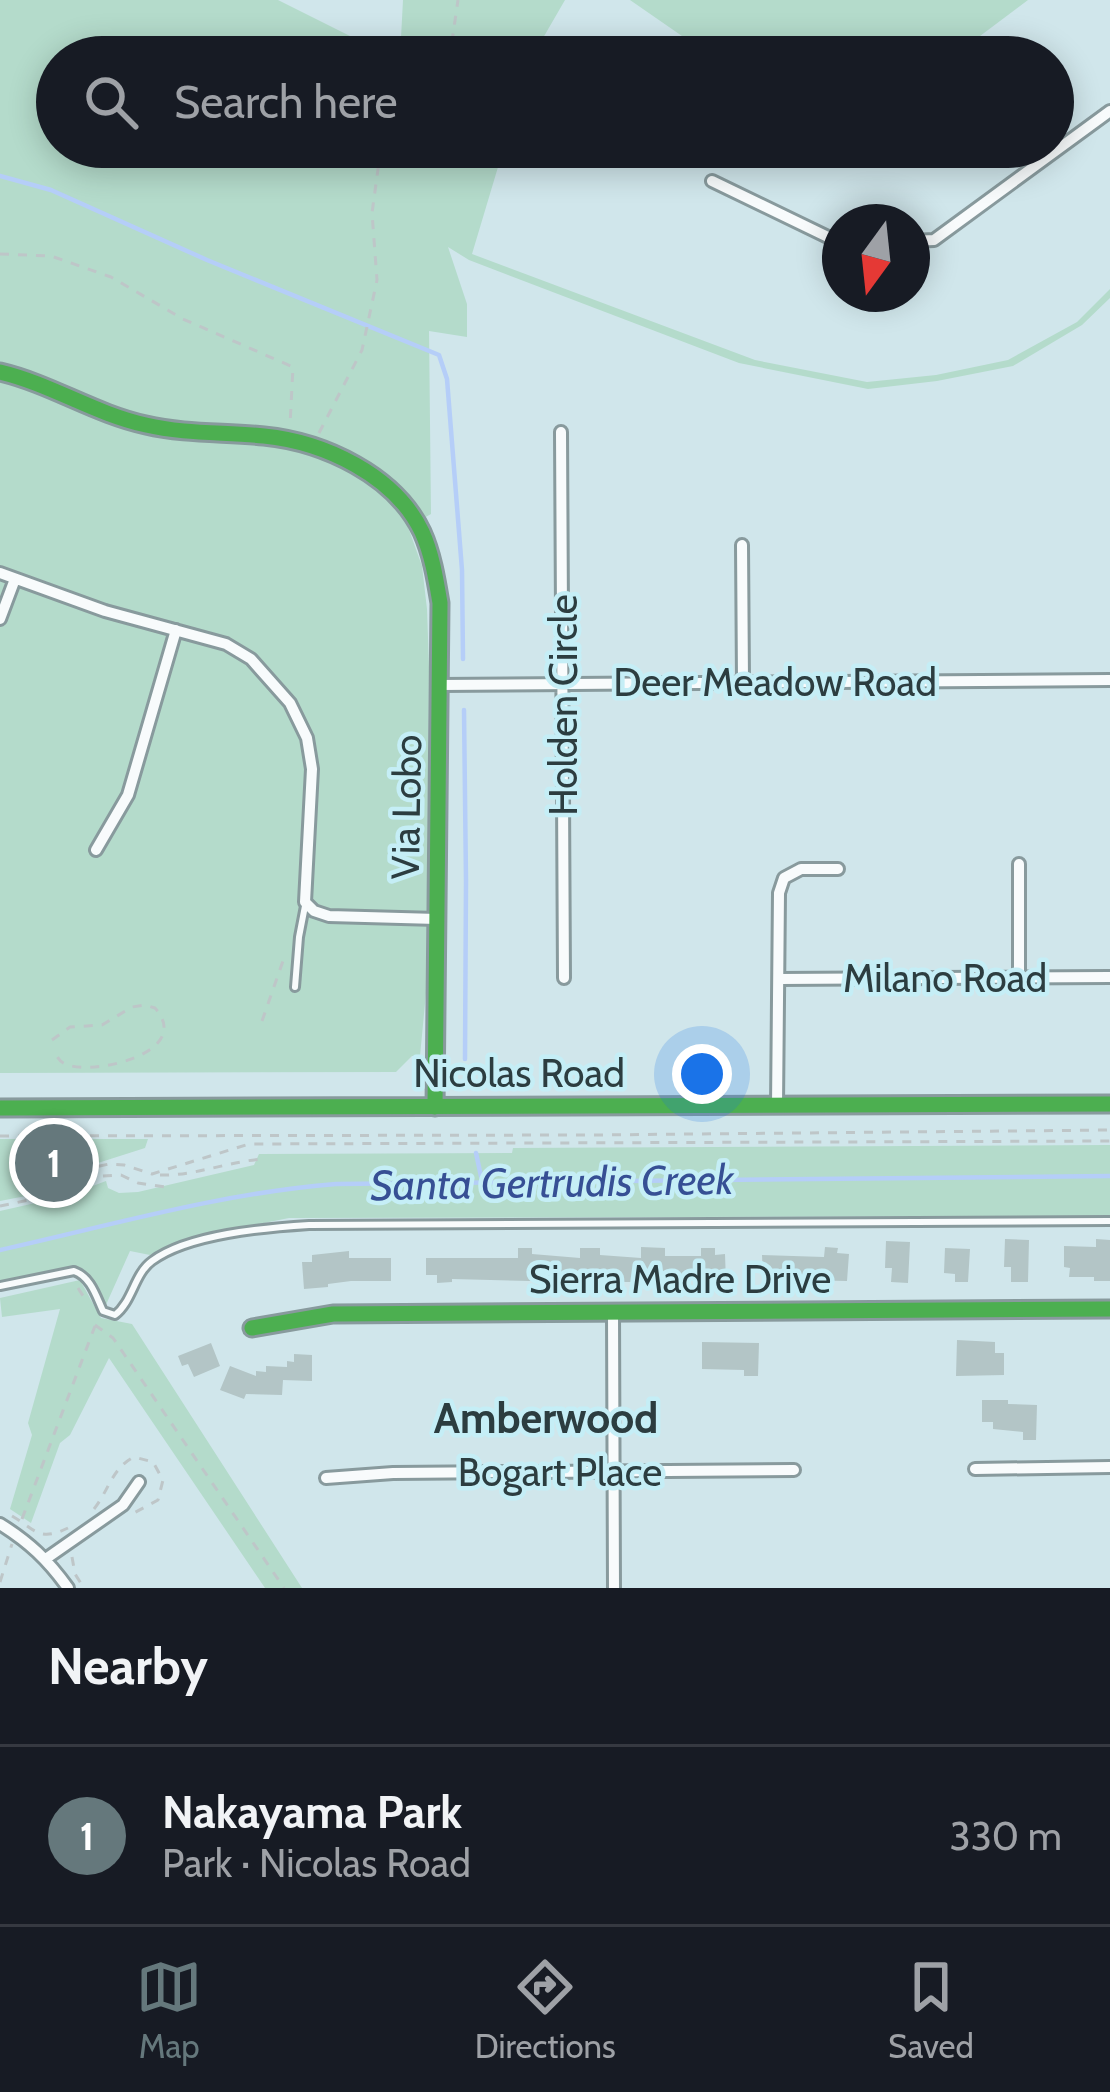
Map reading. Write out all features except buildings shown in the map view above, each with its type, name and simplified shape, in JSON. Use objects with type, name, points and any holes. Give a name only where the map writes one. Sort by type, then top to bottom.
[{"type":"street","points":[[1074,137],[1110,111]]},
{"type":"street","points":[[930,239],[1032,168]]},
{"type":"street","points":[[712,181],[822,233]]},
{"type":"street","points":[[0,372],[42,383],[143,424],[313,446]]},
{"type":"street","name":"Holden Circle","points":[[561,432],[564,978]]},
{"type":"street","name":"Via Lobo","points":[[313,446],[357,465],[410,513],[426,543],[440,603],[435,1106]]},
{"type":"street","points":[[742,545],[743,681]]},
{"type":"street","points":[[0,573],[106,611],[226,644],[250,659],[290,703],[308,738],[312,769],[305,902],[329,916],[437,919]]},
{"type":"street","points":[[0,619],[15,579]]},
{"type":"street","points":[[96,850],[128,795],[176,630]]},
{"type":"street","name":"Deer Meadow Road","points":[[440,685],[1110,680]]},
{"type":"street","points":[[1019,864],[1019,978]]},
{"type":"street","points":[[777,1106],[779,893],[784,878],[801,869],[838,869]]},
{"type":"street","name":"Milano Road","points":[[779,979],[1110,977]]},
{"type":"street","name":"Nicolas Road","points":[[0,1108],[1110,1104]]},
{"type":"street","name":"Sierra Madre Drive","points":[[252,1328],[333,1314],[1110,1309]]},
{"type":"street","points":[[613,1312],[614,1588]]},
{"type":"street","points":[[975,1468],[1110,1467]]},
{"type":"street","name":"Bogart Place","points":[[326,1478],[392,1473],[794,1470]]},
{"type":"street","points":[[47,1558],[123,1505],[139,1482]]},
{"type":"street","points":[[0,1524],[47,1558],[68,1588]]},
{"type":"lane","points":[[295,987],[305,902]]},
{"type":"lane","points":[[0,1286],[74,1271],[89,1282],[103,1311],[115,1315],[152,1261],[178,1248],[244,1232],[309,1225],[1110,1221]]},
{"type":"path","points":[[453,36],[458,0]]},
{"type":"path","points":[[313,446],[362,350],[377,280],[372,213],[378,168]]},
{"type":"path","points":[[0,254],[51,256],[112,278],[183,320],[293,367],[288,440]]},
{"type":"path","points":[[262,1021],[288,960]]},
{"type":"path","points":[[52,1040],[62,1030],[102,1024],[139,1005],[155,1008],[164,1024],[159,1043],[124,1062],[75,1066],[58,1060],[53,1052]]},
{"type":"path","points":[[0,1136],[1110,1130]]},
{"type":"path","points":[[152,1174],[249,1144],[1110,1141]]},
{"type":"path","points":[[0,1206],[34,1199],[65,1178],[109,1164],[181,1176],[264,1159]]},
{"type":"path","points":[[65,1178],[121,1175],[165,1187]]},
{"type":"path","points":[[0,1582],[95,1325],[97,1315],[78,1288]]},
{"type":"path","points":[[95,1325],[124,1354],[284,1588]]},
{"type":"green space","points":[[0,0],[278,0],[350,36],[36,36],[36,168],[498,168],[472,254],[755,360],[867,382],[936,375],[1008,360],[1077,322],[1110,289],[1110,298],[1082,325],[1013,366],[868,389],[739,363],[469,260],[448,247],[467,304],[467,337],[429,331],[431,514],[408,527],[422,566],[429,667],[426,993],[420,1056],[412,1056],[396,1072],[0,1073]]},
{"type":"green space","points":[[403,0],[565,0],[544,36],[401,36]]},
{"type":"green space","points":[[630,0],[1028,0],[980,36],[682,36]]},
{"type":"green space","points":[[0,1139],[148,1139],[145,1148],[57,1176],[31,1195],[0,1201]]},
{"type":"green space","points":[[1110,1145],[1110,1216],[289,1218],[195,1237],[150,1255],[130,1251],[105,1307],[90,1279],[74,1268],[0,1284],[0,1211],[106,1181],[108,1188],[119,1193],[138,1192],[254,1165],[259,1154]]},
{"type":"green space","points":[[80,1280],[101,1318],[132,1324],[302,1588],[265,1588],[109,1358],[70,1435],[60,1443],[31,1523],[10,1509],[60,1309],[2,1317],[0,1298]]},
{"type":"waterway","points":[[0,176],[51,190],[439,355],[447,379],[462,570],[463,659]]},
{"type":"waterway","points":[[464,710],[465,1059]]},
{"type":"waterway","points":[[476,1153],[482,1181]]},
{"type":"waterway","name":"Santa Gertrudis Creek","points":[[0,1250],[209,1202],[336,1184],[1110,1176]]},
{"type":"traffic: fast","points":[[0,372],[146,425],[264,436],[333,454],[376,478],[410,512],[422,532],[440,603],[435,1107]]},
{"type":"traffic: fast","points":[[0,1108],[1110,1104]]},
{"type":"traffic: fast","points":[[252,1328],[333,1314],[1110,1309]]},
{"type":"place","name":"Nakayama Park","points":[[54,1163]]},
{"type":"district","name":"Amberwood","points":[[546,1418]]}]
